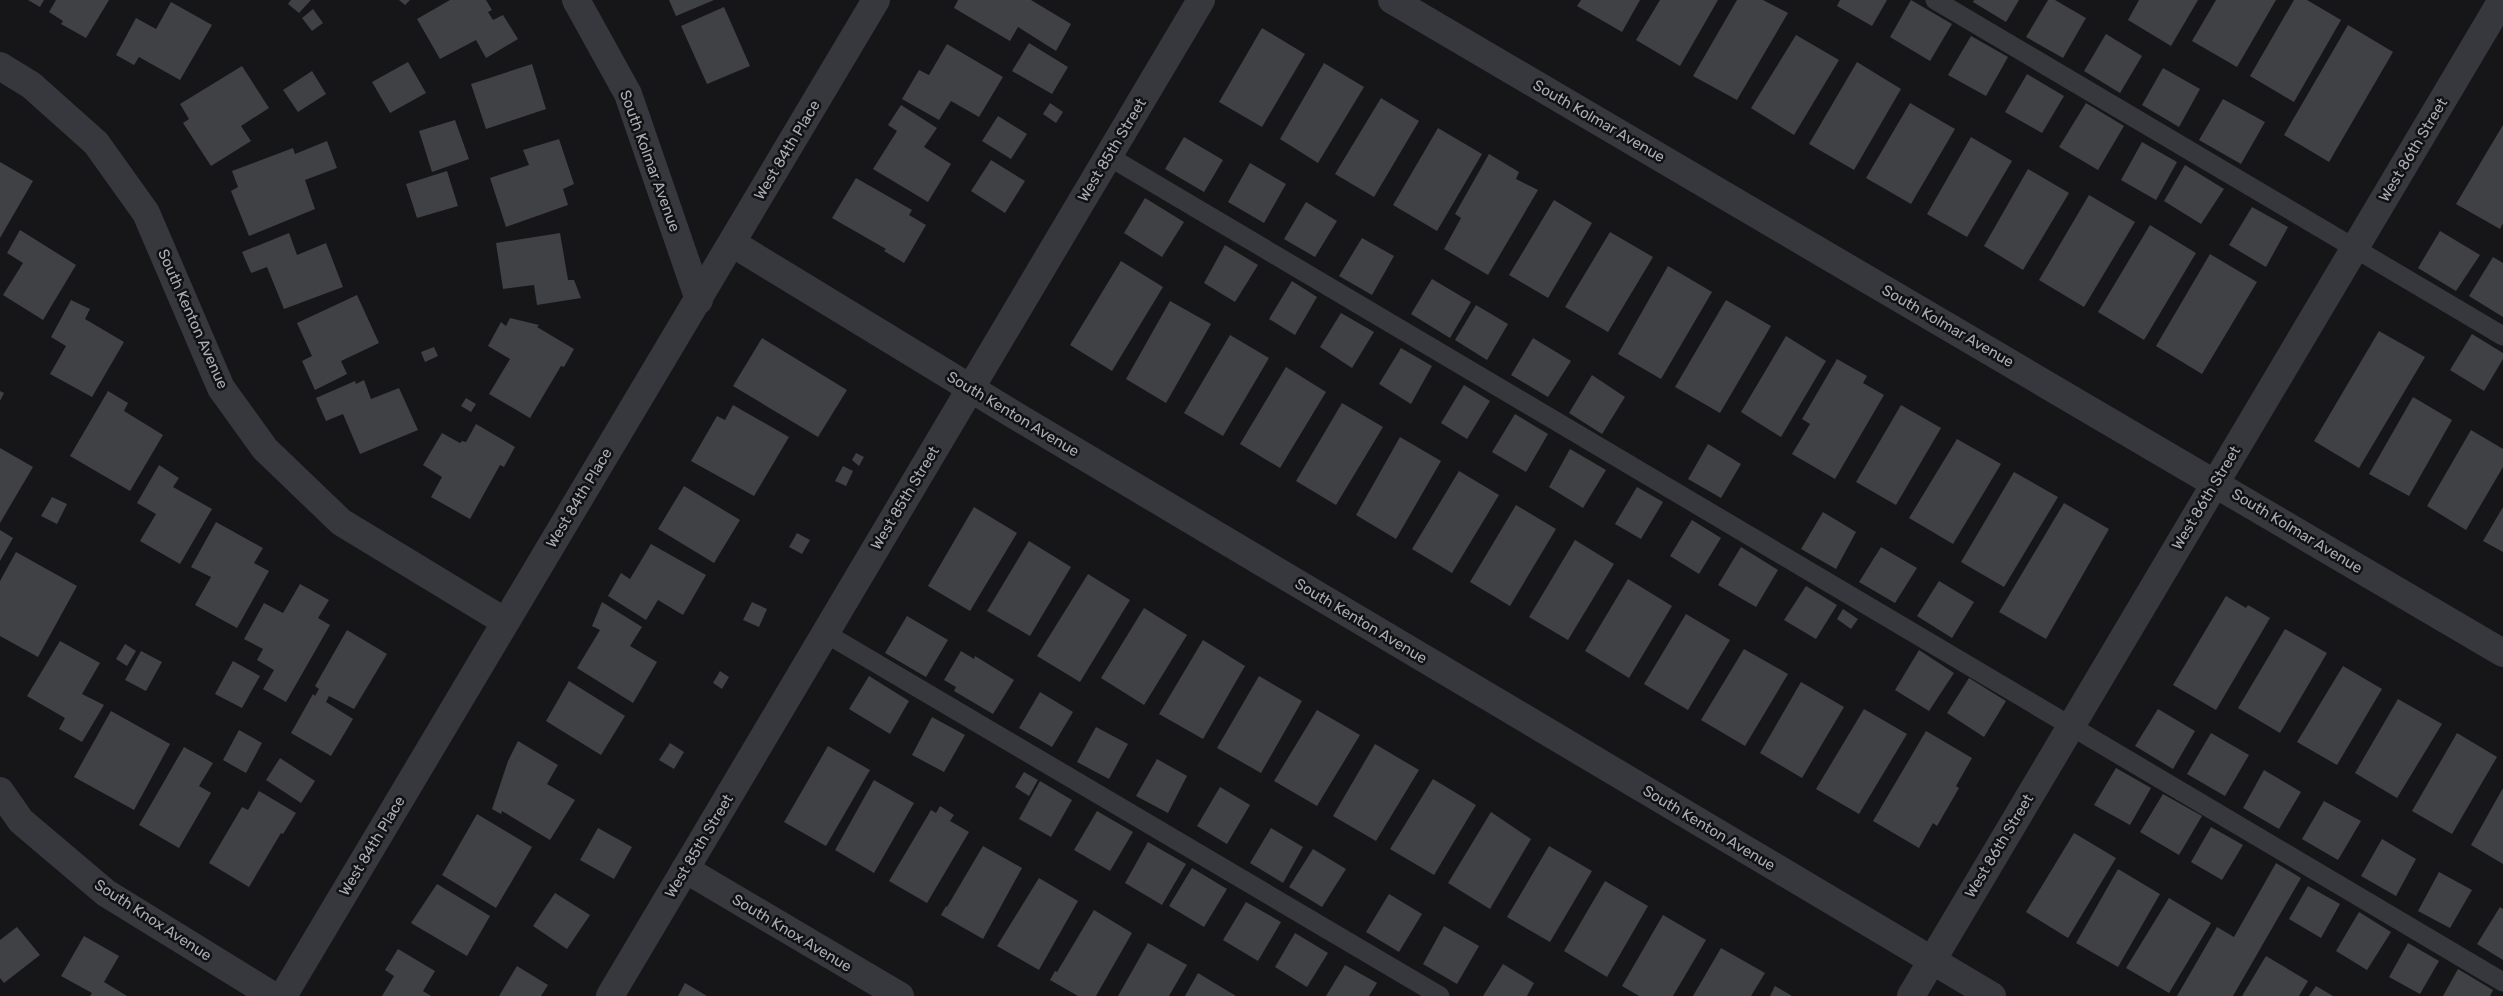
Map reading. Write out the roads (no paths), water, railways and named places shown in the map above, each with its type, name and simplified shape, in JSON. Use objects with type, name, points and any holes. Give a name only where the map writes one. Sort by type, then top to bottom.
[{"type":"street","name":"South Kolmar Avenue","points":[[576,0],[628,94],[699,300]]},
{"type":"street","name":"West 84th Place","points":[[283,996],[504,621],[699,300],[876,0]]},
{"type":"street","name":"West 85th Street","points":[[610,996],[1201,0]]},
{"type":"street","name":"South Kolmar Avenue","points":[[1392,0],[2503,653]]},
{"type":"street","name":"West 86th Street","points":[[1911,996],[2496,5]]},
{"type":"street","name":"South Kenton Avenue","points":[[0,66],[32,85],[96,143],[146,212],[221,388],[265,449],[341,522],[504,621]]},
{"type":"street","name":"South Kenton Avenue","points":[[732,244],[970,389],[1992,996]]},
{"type":"street","name":"South Knox Avenue","points":[[0,791],[21,821],[106,893],[273,996]]},
{"type":"street","name":"South Knox Avenue","points":[[685,869],[900,996]]},
{"type":"lane","points":[[1935,0],[2503,336]]},
{"type":"lane","points":[[1108,156],[2503,982]]},
{"type":"lane","points":[[825,633],[1440,996]]}]
